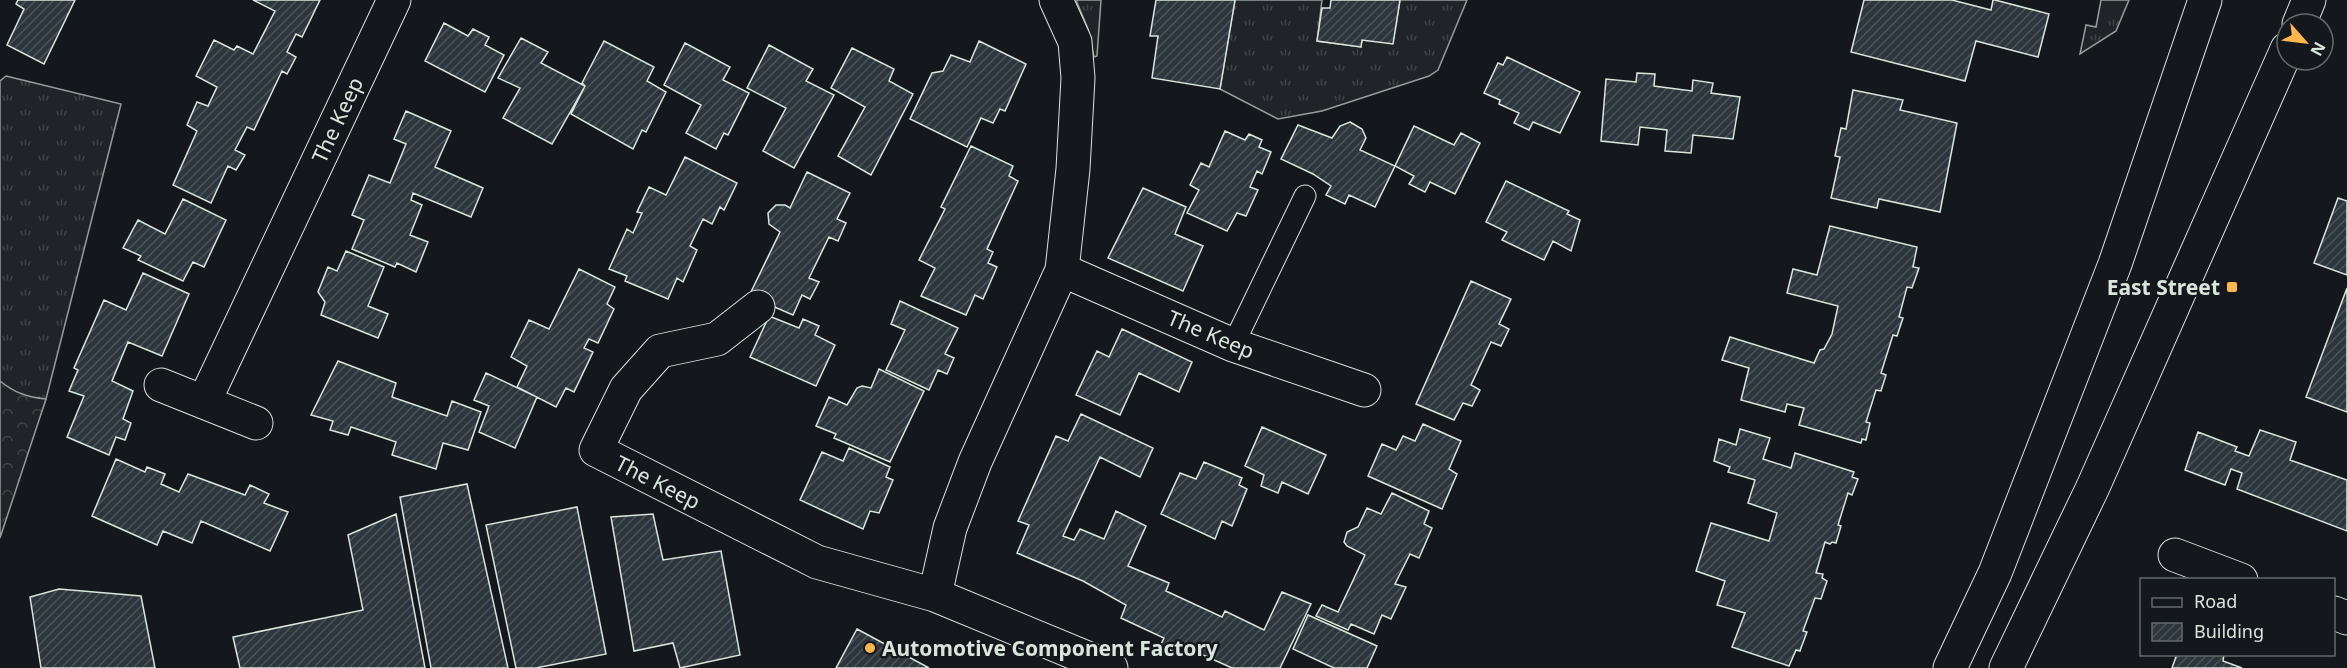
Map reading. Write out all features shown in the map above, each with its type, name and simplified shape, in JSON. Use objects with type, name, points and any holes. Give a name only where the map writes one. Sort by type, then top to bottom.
[{"type":"street","name":"The Keep","points":[[204,402],[394,0]]},
{"type":"street","points":[[935,595],[950,528],[975,462],[1062,270],[1073,169],[1078,78],[1075,42],[1056,0]]},
{"type":"street","points":[[1950,668],[1995,573],[2115,264],[2205,0]]},
{"type":"street","points":[[2006,668],[2093,487],[2277,72]]},
{"type":"street","name":"The Keep","points":[[1062,270],[1233,345],[1364,390]]},
{"type":"street","name":"The Keep","points":[[758,307],[717,339],[660,351],[626,388],[596,450],[817,562],[935,595],[1111,668]]},
{"type":"street","points":[[161,385],[256,423]]},
{"type":"street","points":[[2175,555],[2238,578]]},
{"type":"lane","points":[[1233,345],[1305,196]]},
{"type":"green space","points":[[1076,0],[1101,0],[1097,56],[1094,57],[1088,29]]},
{"type":"green space","points":[[1235,0],[1322,0],[1317,41],[1361,47],[1362,40],[1393,43],[1400,0],[1467,0],[1438,70],[1429,76],[1322,111],[1278,119],[1220,89]]},
{"type":"green space","points":[[2101,0],[2129,0],[2116,31],[2080,54],[2086,25],[2096,27]]},
{"type":"green space","points":[[6,76],[121,104],[46,399],[0,528],[0,81]]},
{"type":"green space","points":[[0,381],[22,394],[46,399],[0,538]]},
{"type":"building","points":[[18,0],[75,0],[44,64],[7,45],[24,9],[16,4]]},
{"type":"building","points":[[253,0],[320,0],[302,37],[296,34],[287,52],[296,57],[287,74],[282,71],[254,130],[247,127],[235,150],[245,155],[236,170],[228,166],[211,203],[173,185],[197,131],[187,125],[197,102],[208,106],[217,87],[196,76],[214,40],[234,50],[237,46],[253,54],[275,11]]},
{"type":"building","points":[[1156,0],[1235,0],[1220,89],[1152,78],[1158,36],[1150,36]]},
{"type":"building","points":[[1331,0],[1400,0],[1393,44],[1362,40],[1361,47],[1317,41],[1322,8],[1330,8]]},
{"type":"building","points":[[1864,0],[1952,0],[1991,10],[1993,0],[1995,0],[2049,14],[2038,57],[1976,41],[1965,81],[1851,52]]},
{"type":"building","points":[[444,23],[468,36],[473,29],[489,37],[485,45],[504,55],[485,92],[425,61]]},
{"type":"building","points":[[521,38],[548,52],[541,63],[585,86],[552,144],[503,118],[520,88],[498,78]]},
{"type":"building","points":[[604,41],[654,67],[647,81],[666,92],[646,132],[642,130],[633,149],[571,114],[585,86],[582,83]]},
{"type":"building","points":[[979,41],[1026,64],[1005,111],[1000,109],[993,123],[981,118],[967,147],[910,119],[932,73],[943,71],[951,55],[970,62]]},
{"type":"building","points":[[685,43],[730,67],[723,80],[749,93],[728,135],[724,133],[716,149],[686,133],[701,105],[664,85]]},
{"type":"building","points":[[769,45],[813,69],[806,81],[834,95],[794,168],[763,151],[786,108],[747,88]]},
{"type":"building","points":[[852,48],[894,69],[889,81],[913,94],[871,175],[838,156],[865,107],[831,88]]},
{"type":"building","points":[[1507,57],[1580,92],[1560,133],[1533,122],[1529,130],[1514,123],[1519,113],[1499,104],[1500,100],[1484,93],[1498,63],[1503,65]]},
{"type":"building","points":[[1637,73],[1655,74],[1654,86],[1692,91],[1693,80],[1713,83],[1711,93],[1740,97],[1733,139],[1693,135],[1691,153],[1665,151],[1667,130],[1640,127],[1638,145],[1601,141],[1606,79],[1636,82]]},
{"type":"building","points":[[1853,90],[1903,100],[1900,110],[1957,123],[1940,212],[1879,199],[1877,208],[1831,198],[1840,157],[1835,156],[1841,128],[1846,129]]},
{"type":"building","points":[[406,111],[451,131],[435,167],[483,188],[471,217],[413,193],[411,200],[422,205],[410,235],[428,242],[416,272],[397,263],[395,267],[352,249],[364,220],[352,215],[369,175],[390,183],[406,144],[394,139]]},
{"type":"building","points":[[1350,122],[1362,129],[1366,138],[1360,150],[1395,166],[1375,207],[1349,195],[1345,204],[1326,195],[1331,186],[1313,174],[1281,159],[1298,125],[1332,138],[1340,126]]},
{"type":"building","points":[[1414,126],[1454,145],[1461,133],[1480,143],[1455,194],[1430,182],[1425,192],[1409,184],[1414,176],[1395,166]]},
{"type":"building","points":[[1225,131],[1245,140],[1249,134],[1262,140],[1259,147],[1271,152],[1262,174],[1257,171],[1250,187],[1258,190],[1246,216],[1237,213],[1227,231],[1187,213],[1199,190],[1190,185],[1201,163],[1209,167]]},
{"type":"building","points":[[971,146],[1013,166],[1009,176],[1018,181],[987,249],[993,252],[988,263],[997,267],[983,299],[975,295],[966,315],[921,296],[935,268],[919,260],[945,209],[941,207]]},
{"type":"building","points":[[685,157],[737,183],[724,210],[720,207],[712,224],[703,219],[690,246],[697,250],[683,282],[677,278],[668,299],[625,281],[627,276],[609,269],[627,229],[633,233],[642,213],[637,212],[649,187],[666,195]]},
{"type":"building","points":[[807,172],[850,193],[837,219],[846,223],[838,241],[829,237],[809,278],[819,282],[810,299],[802,295],[793,315],[749,296],[780,232],[769,224],[768,213],[776,205],[785,205],[790,208]]},
{"type":"building","points":[[1506,181],[1569,211],[1567,214],[1580,220],[1571,251],[1553,241],[1544,260],[1502,240],[1507,232],[1486,222]]},
{"type":"building","points":[[1143,188],[1186,207],[1175,234],[1203,246],[1183,291],[1108,258]]},
{"type":"building","points":[[2338,198],[2347,201],[2347,275],[2314,263]]},
{"type":"building","points":[[183,199],[226,220],[204,267],[193,262],[183,281],[138,260],[141,256],[123,248],[138,220],[165,234]]},
{"type":"building","points":[[1830,226],[1917,247],[1913,267],[1919,268],[1912,288],[1907,287],[1899,317],[1903,318],[1897,336],[1893,335],[1881,373],[1886,375],[1881,391],[1876,390],[1866,422],[1870,423],[1866,440],[1862,439],[1861,443],[1799,425],[1804,408],[1787,404],[1785,412],[1741,400],[1749,368],[1722,360],[1730,337],[1814,363],[1832,334],[1838,306],[1787,293],[1793,269],[1817,275]]},
{"type":"building","points":[[346,251],[384,267],[368,306],[388,314],[378,338],[321,315],[325,302],[318,292],[328,267],[337,271]]},
{"type":"building","points":[[579,269],[615,287],[607,304],[614,309],[598,343],[589,339],[584,348],[593,352],[574,392],[566,388],[556,407],[517,387],[527,366],[511,357],[529,320],[549,329]]},
{"type":"building","points":[[143,273],[189,294],[162,356],[128,342],[112,381],[133,391],[123,419],[131,423],[125,440],[116,437],[109,455],[67,437],[84,396],[69,391],[78,370],[74,368],[104,300],[126,310]]},
{"type":"building","points":[[1471,281],[1511,299],[1499,324],[1509,329],[1501,346],[1491,342],[1471,385],[1480,390],[1472,406],[1463,403],[1454,420],[1416,404]]},
{"type":"building","points":[[2347,288],[2347,412],[2306,397]]},
{"type":"building","points":[[900,301],[958,328],[945,354],[954,358],[947,374],[938,370],[929,390],[886,370],[905,330],[891,324]]},
{"type":"building","points":[[769,316],[799,328],[803,319],[819,326],[815,335],[835,345],[816,386],[750,357]]},
{"type":"building","points":[[1122,329],[1192,362],[1179,392],[1139,373],[1120,415],[1076,395],[1097,351],[1109,357]]},
{"type":"building","points":[[338,361],[396,383],[392,397],[447,416],[452,401],[481,412],[468,450],[443,443],[436,469],[392,455],[396,442],[351,427],[348,435],[330,430],[333,421],[311,415]]},
{"type":"building","points":[[879,369],[924,391],[890,462],[834,438],[836,434],[816,426],[829,397],[847,405],[857,388],[862,386],[871,388]]},
{"type":"building","points":[[486,373],[537,397],[515,448],[479,432],[489,406],[474,400]]},
{"type":"building","points":[[1081,414],[1153,448],[1140,477],[1100,457],[1063,536],[1074,540],[1080,529],[1104,539],[1116,511],[1146,526],[1128,566],[1169,583],[1166,591],[1222,617],[1225,611],[1264,630],[1282,592],[1311,604],[1280,668],[1232,668],[1181,645],[1177,653],[1160,646],[1164,638],[1121,618],[1126,605],[1083,581],[1017,553],[1029,525],[1018,521],[1056,436],[1068,441]]},
{"type":"building","points":[[1423,424],[1461,441],[1449,469],[1457,474],[1442,509],[1368,476],[1382,444],[1396,450],[1403,436],[1415,441]]},
{"type":"building","points":[[1262,427],[1326,455],[1308,494],[1282,482],[1278,493],[1261,486],[1264,475],[1245,466]]},
{"type":"building","points":[[1740,429],[1770,438],[1763,459],[1791,468],[1795,453],[1854,472],[1852,477],[1858,479],[1852,495],[1848,493],[1838,525],[1841,526],[1836,543],[1825,542],[1816,573],[1823,574],[1822,578],[1827,581],[1821,599],[1815,598],[1803,631],[1807,632],[1800,651],[1796,650],[1789,666],[1732,647],[1745,613],[1717,605],[1725,581],[1696,571],[1711,523],[1769,541],[1777,513],[1748,503],[1755,480],[1728,472],[1730,467],[1714,461],[1719,439],[1736,445]]},
{"type":"building","points":[[2260,430],[2296,442],[2290,460],[2347,480],[2347,531],[2237,489],[2242,473],[2231,469],[2225,485],[2185,470],[2198,432],[2237,447],[2235,451],[2249,456]]},
{"type":"building","points":[[849,448],[890,467],[886,477],[893,480],[879,513],[870,511],[863,529],[800,500],[822,452],[843,461]]},
{"type":"building","points":[[116,459],[145,472],[147,467],[165,474],[161,484],[179,492],[188,474],[245,495],[250,485],[269,494],[264,503],[288,512],[270,551],[201,521],[192,543],[163,531],[157,545],[92,516]]},
{"type":"building","points":[[1204,462],[1242,478],[1239,485],[1247,489],[1232,526],[1222,521],[1215,539],[1161,514],[1180,473],[1196,479]]},
{"type":"building","points":[[467,484],[508,668],[431,668],[400,497]]},
{"type":"building","points":[[1392,493],[1429,511],[1424,524],[1432,528],[1419,558],[1410,554],[1395,584],[1406,587],[1391,619],[1382,615],[1374,634],[1351,624],[1348,630],[1316,616],[1322,605],[1338,612],[1365,555],[1347,546],[1344,542],[1347,532],[1358,527],[1367,508],[1381,514]]},
{"type":"building","points":[[577,507],[606,654],[536,668],[516,668],[486,525]]},
{"type":"building","points":[[396,514],[425,668],[240,668],[233,637],[363,610],[348,535]]},
{"type":"building","points":[[653,514],[663,560],[721,551],[740,655],[680,668],[673,643],[634,651],[611,517]]},
{"type":"building","points":[[59,589],[141,596],[155,668],[41,668],[30,597]]},
{"type":"building","points":[[1308,615],[1377,646],[1367,668],[1334,668],[1293,649]]},
{"type":"building","name":"Automotive Component Factory","points":[[857,629],[929,668],[836,668]]},
{"type":"building","points":[[2176,656],[2224,656],[2223,661],[2242,668],[2172,668]]},
{"type":"place","name":"East Street","points":[[2232,287]]},
{"type":"place","name":"Automotive Component Factory","points":[[870,648]]}]
